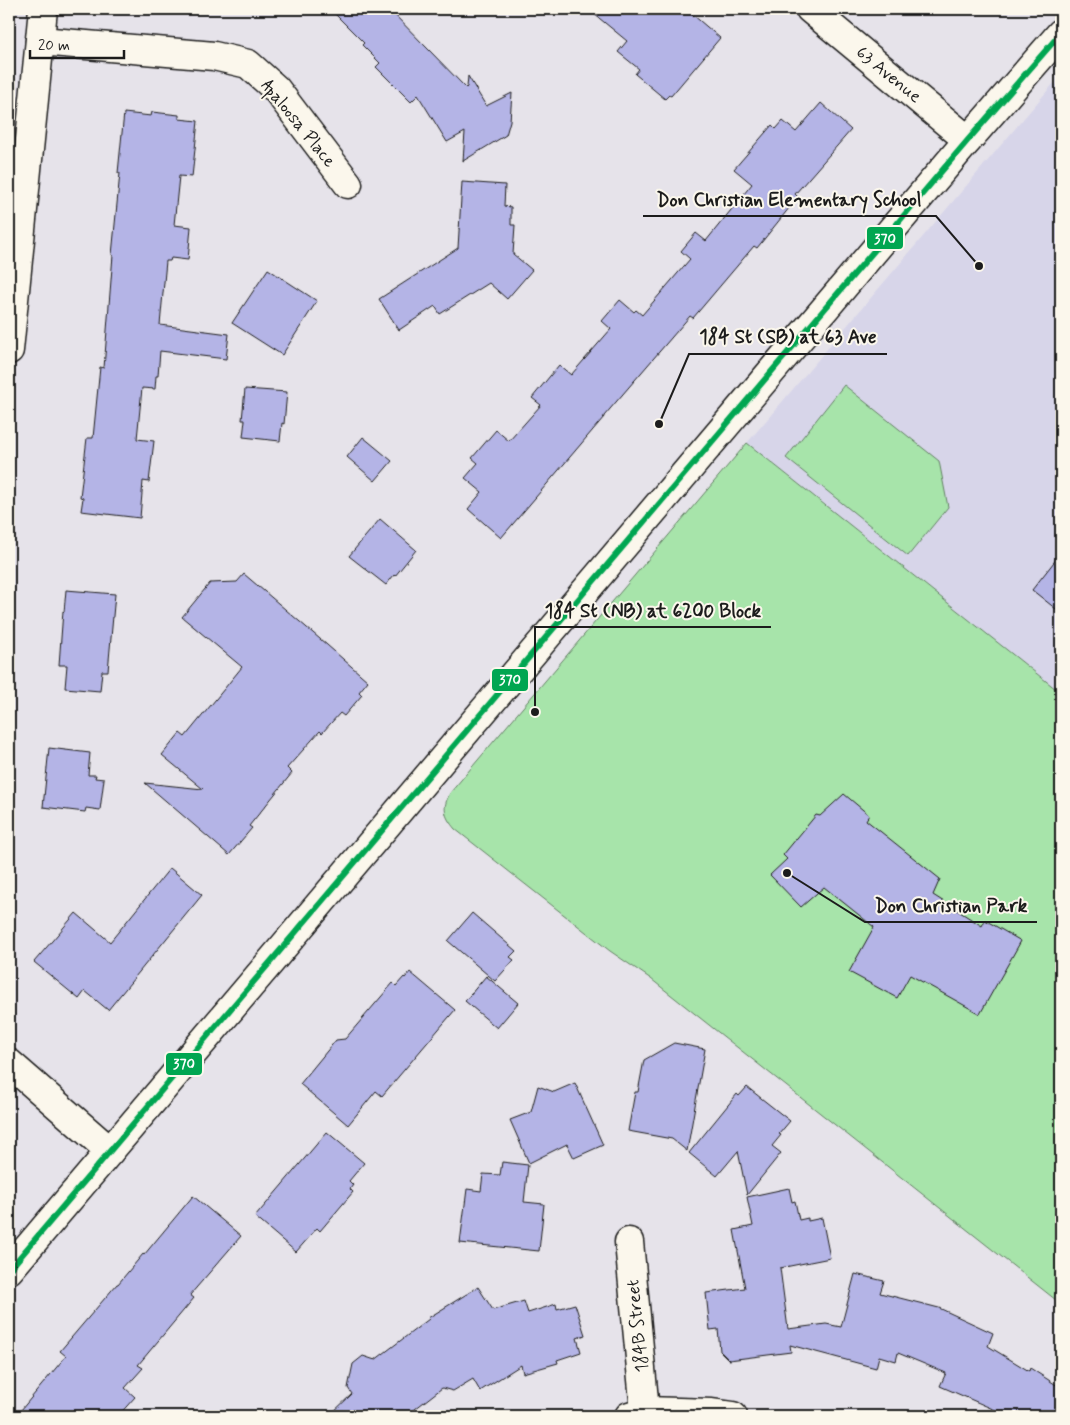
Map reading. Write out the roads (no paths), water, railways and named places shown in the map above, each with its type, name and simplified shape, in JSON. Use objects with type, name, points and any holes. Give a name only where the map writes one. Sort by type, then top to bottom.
[{"type":"main road","points":[[9,350],[43,9]]},
{"type":"main road","name":"63 Avenue","points":[[810,9],[968,140]]},
{"type":"main road","points":[[9,1270],[968,140],[1061,33]]},
{"type":"main road","name":"Apaloosa Place","points":[[40,41],[214,56],[248,64],[276,89],[348,184]]},
{"type":"main road","points":[[9,1063],[110,1151]]},
{"type":"main road","name":"184B Street","points":[[629,1242],[637,1413]]},
{"type":"main road","points":[[637,1413],[712,1413],[733,1416]]},
{"type":"place","name":"Don Christian Elementary School","points":[[979,266]]},
{"type":"place","name":"184 St (SB) at 63 Ave","points":[[659,424]]},
{"type":"place","name":"184 St (NB) at 6200 Block","points":[[535,712]]},
{"type":"place","name":"Don Christian Park","points":[[787,873]]}]
